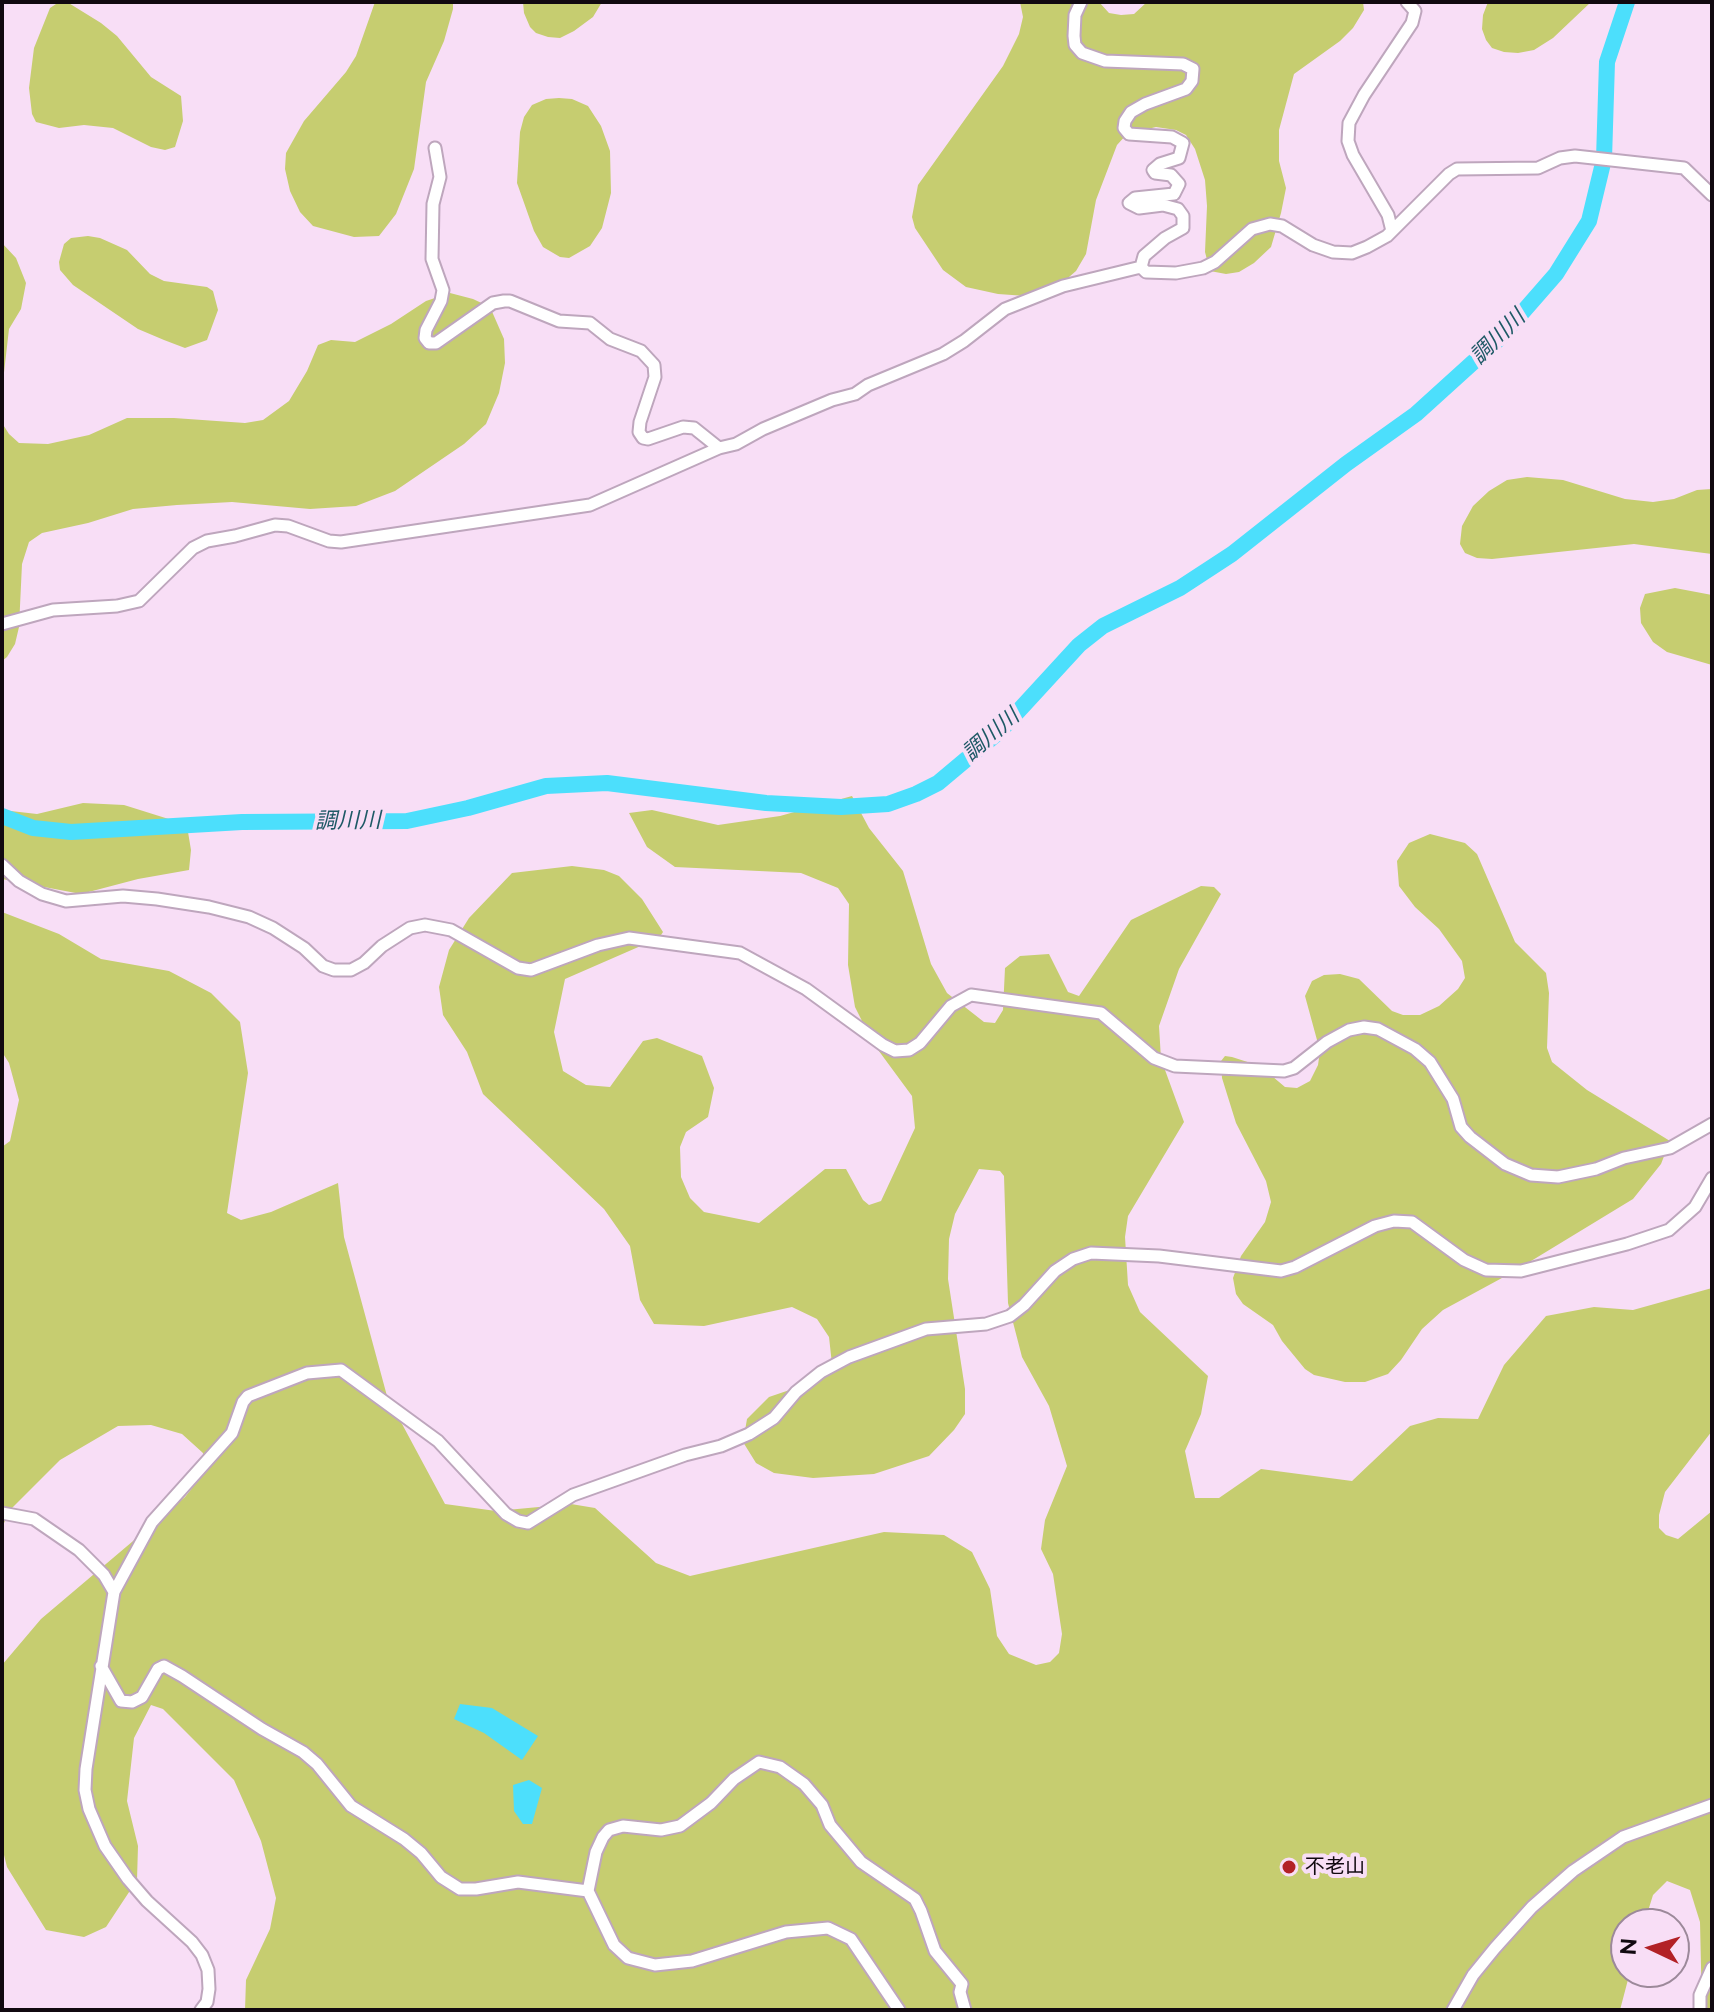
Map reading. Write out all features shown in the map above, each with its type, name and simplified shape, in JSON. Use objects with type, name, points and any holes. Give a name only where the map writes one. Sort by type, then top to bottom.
[{"type":"street","points":[[1081,2],[1075,15],[1074,36],[1075,45],[1082,53],[1105,61],[1183,64],[1193,69],[1192,81],[1186,89],[1138,108],[1125,121],[1124,128],[1129,134],[1172,137],[1183,143],[1179,158],[1160,164],[1153,170],[1171,175],[1179,184],[1174,194],[1135,198],[1129,203],[1139,208],[1163,205],[1178,209],[1183,216],[1183,228],[1144,256],[1141,267]]},
{"type":"street","points":[[1392,231],[1388,215],[1353,155],[1348,141],[1349,123],[1412,23],[1415,11],[1407,2]]},
{"type":"street","points":[[435,148],[440,177],[433,204],[432,259],[443,290],[441,301],[426,330],[425,338],[429,343],[436,343],[493,303],[504,301],[559,321],[590,323],[610,339],[641,351],[654,365],[655,377],[640,422],[639,432],[643,438],[683,427],[694,428],[719,448]]},
{"type":"street","points":[[1141,267],[1146,272],[1176,273],[1203,268],[1215,262],[1252,229],[1270,224],[1282,226],[1313,245],[1333,252],[1352,253],[1392,231],[1457,169],[1538,168],[1560,158],[1590,158],[1684,168],[1712,195]]},
{"type":"street","points":[[2,624],[53,610],[117,606],[139,601],[180,559],[207,541],[275,525],[341,542],[517,514],[577,508],[631,489],[719,448],[736,444],[763,429],[832,400],[855,394],[868,385],[943,354],[1005,309],[1026,300],[1085,279],[1141,267]]},
{"type":"street","points":[[2,865],[19,881],[42,894],[66,901],[123,896],[209,907],[249,917],[273,928],[304,948],[323,966],[334,970],[351,970],[410,928],[425,925],[451,930],[518,968],[531,970],[598,945],[629,938],[740,953],[806,989],[895,1051],[909,1050],[920,1043],[951,1006],[971,995],[1101,1013],[1154,1058],[1175,1066],[1284,1071],[1294,1068],[1327,1042],[1349,1030],[1364,1027],[1378,1029],[1415,1049],[1430,1062],[1453,1099],[1461,1127],[1470,1137],[1505,1164],[1531,1175],[1558,1177],[1596,1169],[1624,1158],[1670,1148],[1712,1124]]},
{"type":"street","points":[[201,2010],[207,2002],[209,1989],[208,1970],[202,1955],[128,1879],[105,1846],[89,1809],[85,1790],[86,1769],[114,1592],[152,1522],[232,1433],[248,1396],[307,1373],[341,1370],[438,1441],[506,1514],[528,1523],[573,1495],[749,1434],[774,1418],[796,1392],[821,1372],[849,1357],[926,1329],[986,1324],[1010,1316],[1055,1271],[1073,1259],[1091,1253],[1159,1256],[1281,1271],[1295,1267],[1375,1226],[1394,1221],[1412,1222],[1464,1260],[1486,1270],[1521,1271],[1669,1230],[1695,1207],[1712,1178]]},
{"type":"street","points":[[2,1513],[34,1519],[79,1550],[104,1575],[114,1592]]},
{"type":"street","points":[[101,1666],[121,1701],[132,1702],[142,1697],[158,1669],[164,1666],[182,1676],[303,1752],[317,1764],[351,1806],[404,1839],[421,1853],[441,1877],[460,1889],[518,1882],[588,1891]]},
{"type":"street","points":[[899,2010],[851,1939],[828,1928],[786,1932],[692,1961],[655,1965],[628,1958],[614,1945],[588,1891],[596,1852],[609,1830],[623,1826],[661,1830],[680,1826],[711,1803],[734,1779],[759,1762],[780,1767],[804,1784],[822,1805],[830,1825],[861,1862],[915,1899],[935,1951],[962,1984],[960,1992],[965,2010]]},
{"type":"street","points":[[1453,2010],[1473,1975],[1495,1948],[1532,1907],[1573,1871],[1623,1837],[1712,1805]]},
{"type":"street","points":[[1700,2010],[1700,1995],[1712,1968]]},
{"type":"green space","points":[[59,2],[67,2],[101,23],[117,36],[151,77],[181,96],[183,121],[175,147],[165,150],[151,147],[113,128],[84,125],[59,128],[36,122],[29,88],[34,48],[50,8]]},
{"type":"green space","points":[[375,2],[453,2],[453,9],[444,41],[426,82],[414,169],[396,214],[379,236],[354,237],[313,226],[300,212],[290,191],[285,169],[286,153],[304,121],[356,56]]},
{"type":"green space","points":[[523,2],[602,2],[593,17],[560,38],[536,33],[524,13]]},
{"type":"green space","points":[[1020,2],[1099,2],[1109,13],[1121,15],[1134,14],[1147,2],[1363,2],[1364,10],[1353,28],[1294,74],[1279,130],[1279,161],[1286,188],[1271,247],[1239,272],[1226,274],[1210,271],[1205,252],[1205,180],[1195,149],[1186,135],[1156,127],[1127,134],[1117,145],[1096,200],[1086,254],[1076,271],[1055,289],[1026,296],[998,294],[966,287],[943,270],[915,228],[912,217],[918,185],[1003,66],[1019,34],[1023,17]]},
{"type":"green space","points":[[1488,2],[1591,2],[1553,38],[1534,50],[1518,53],[1492,48],[1486,40],[1482,29]]},
{"type":"green space","points":[[559,98],[572,99],[588,106],[601,126],[610,151],[611,193],[602,228],[590,246],[569,258],[560,257],[543,247],[517,183],[524,117],[532,105]]},
{"type":"green space","points":[[88,236],[127,250],[150,274],[164,281],[207,287],[213,291],[218,310],[207,340],[185,348],[164,340],[138,329],[73,285],[60,270],[64,244],[71,238]]},
{"type":"green space","points":[[2,243],[16,258],[26,283],[21,309],[9,329],[2,390]]},
{"type":"green space","points":[[450,293],[490,307],[504,339],[505,363],[499,393],[486,424],[464,444],[395,491],[356,506],[310,509],[232,502],[177,505],[133,509],[42,533],[29,542],[22,564],[19,627],[15,644],[2,661],[2,423],[19,443],[48,444],[89,435],[127,418],[245,423],[263,420],[289,401],[318,345],[331,340],[355,342],[391,324],[426,301]]},
{"type":"green space","points":[[1527,477],[1563,480],[1625,499],[1653,502],[1712,489],[1712,554],[1634,544],[1492,559],[1465,553],[1460,544],[1462,526],[1473,506],[1507,480]]},
{"type":"green space","points":[[1675,588],[1712,595],[1712,665],[1667,652],[1653,642],[1641,623],[1640,608],[1645,594]]},
{"type":"green space","points":[[852,796],[869,828],[903,871],[931,964],[947,993],[984,1022],[995,1023],[1003,1010],[1005,968],[1020,956],[1049,954],[1068,992],[1079,996],[1131,920],[1201,886],[1214,887],[1221,894],[1179,969],[1159,1026],[1161,1059],[1184,1122],[1128,1216],[1125,1237],[1128,1285],[1140,1312],[1208,1376],[1201,1414],[1185,1451],[1195,1498],[1219,1498],[1261,1469],[1352,1481],[1410,1426],[1438,1418],[1478,1419],[1504,1365],[1546,1316],[1594,1307],[1633,1310],[1712,1288],[1712,1431],[1665,1492],[1659,1528],[1666,1535],[1678,1539],[1712,1511],[1712,2010],[1702,2010],[1700,1922],[1690,1890],[1667,1881],[1653,1895],[1649,1908],[1610,1908],[1610,1988],[1626,1988],[1620,2010],[245,2010],[246,1980],[270,1929],[276,1898],[261,1841],[234,1780],[163,1709],[151,1705],[134,1738],[127,1801],[138,1846],[137,1880],[106,1927],[84,1937],[46,1930],[7,1867],[2,1847],[2,1665],[41,1619],[185,1497],[207,1469],[203,1453],[182,1434],[151,1425],[118,1426],[60,1460],[11,1509],[2,1527],[2,1147],[10,1141],[19,1100],[9,1063],[2,1052],[2,912],[59,934],[101,959],[169,971],[211,993],[240,1022],[248,1073],[227,1213],[241,1220],[271,1212],[338,1183],[344,1237],[387,1396],[445,1504],[496,1511],[571,1504],[595,1508],[656,1563],[690,1576],[884,1532],[944,1535],[972,1552],[990,1589],[997,1636],[1009,1654],[1036,1665],[1050,1662],[1059,1653],[1062,1634],[1053,1574],[1041,1549],[1045,1520],[1067,1466],[1049,1406],[1022,1357],[1008,1303],[1004,1176],[1000,1171],[979,1169],[955,1214],[949,1239],[948,1279],[965,1389],[965,1414],[954,1430],[929,1456],[874,1474],[813,1478],[774,1473],[756,1463],[743,1442],[747,1419],[769,1397],[816,1381],[832,1364],[829,1337],[817,1319],[792,1307],[704,1326],[654,1324],[640,1300],[630,1246],[604,1209],[483,1094],[467,1052],[443,1015],[439,987],[449,950],[469,918],[512,873],[572,866],[604,870],[619,876],[642,899],[663,932],[659,938],[565,979],[554,1032],[563,1071],[586,1085],[610,1087],[643,1041],[657,1038],[702,1056],[714,1088],[708,1117],[686,1132],[680,1147],[681,1177],[690,1198],[704,1212],[759,1223],[825,1169],[846,1169],[863,1200],[869,1205],[881,1201],[915,1128],[912,1096],[873,1043],[855,1007],[848,965],[849,904],[838,888],[801,873],[675,867],[647,847],[629,813],[652,810],[718,825],[780,816]]},
{"type":"green space","points":[[83,803],[124,805],[175,821],[188,832],[191,850],[189,870],[81,894],[2,879],[2,810],[37,814]]},
{"type":"green space","points":[[1430,834],[1465,843],[1477,854],[1515,942],[1546,973],[1549,993],[1547,1048],[1552,1062],[1587,1090],[1670,1141],[1661,1164],[1633,1199],[1513,1272],[1443,1310],[1422,1329],[1388,1374],[1365,1382],[1345,1382],[1314,1375],[1305,1369],[1273,1325],[1243,1304],[1236,1294],[1233,1278],[1241,1256],[1265,1222],[1271,1202],[1266,1181],[1236,1123],[1222,1078],[1221,1061],[1225,1056],[1260,1066],[1285,1087],[1297,1088],[1310,1081],[1318,1065],[1320,1051],[1305,996],[1312,981],[1324,975],[1340,974],[1359,979],[1392,1011],[1403,1015],[1420,1015],[1439,1006],[1458,989],[1465,978],[1462,961],[1439,929],[1415,907],[1399,886],[1397,861],[1409,843]]},
{"type":"water","points":[[460,1704],[492,1708],[538,1736],[522,1760],[484,1733],[454,1719]]},
{"type":"water","points":[[529,1780],[542,1788],[532,1824],[523,1824],[514,1811],[513,1785]]},
{"type":"waterway","name":"調川川","points":[[2,816],[33,828],[71,832],[242,822],[407,821],[546,786],[607,783],[766,803],[841,807],[888,804],[938,783],[1000,731],[1079,645],[1103,626],[1180,588],[1232,554],[1346,464],[1416,414],[1501,337],[1556,274],[1589,221],[1604,159],[1607,62],[1627,2]]},
{"type":"place","name":"不老山","points":[[1289,1867]]}]
